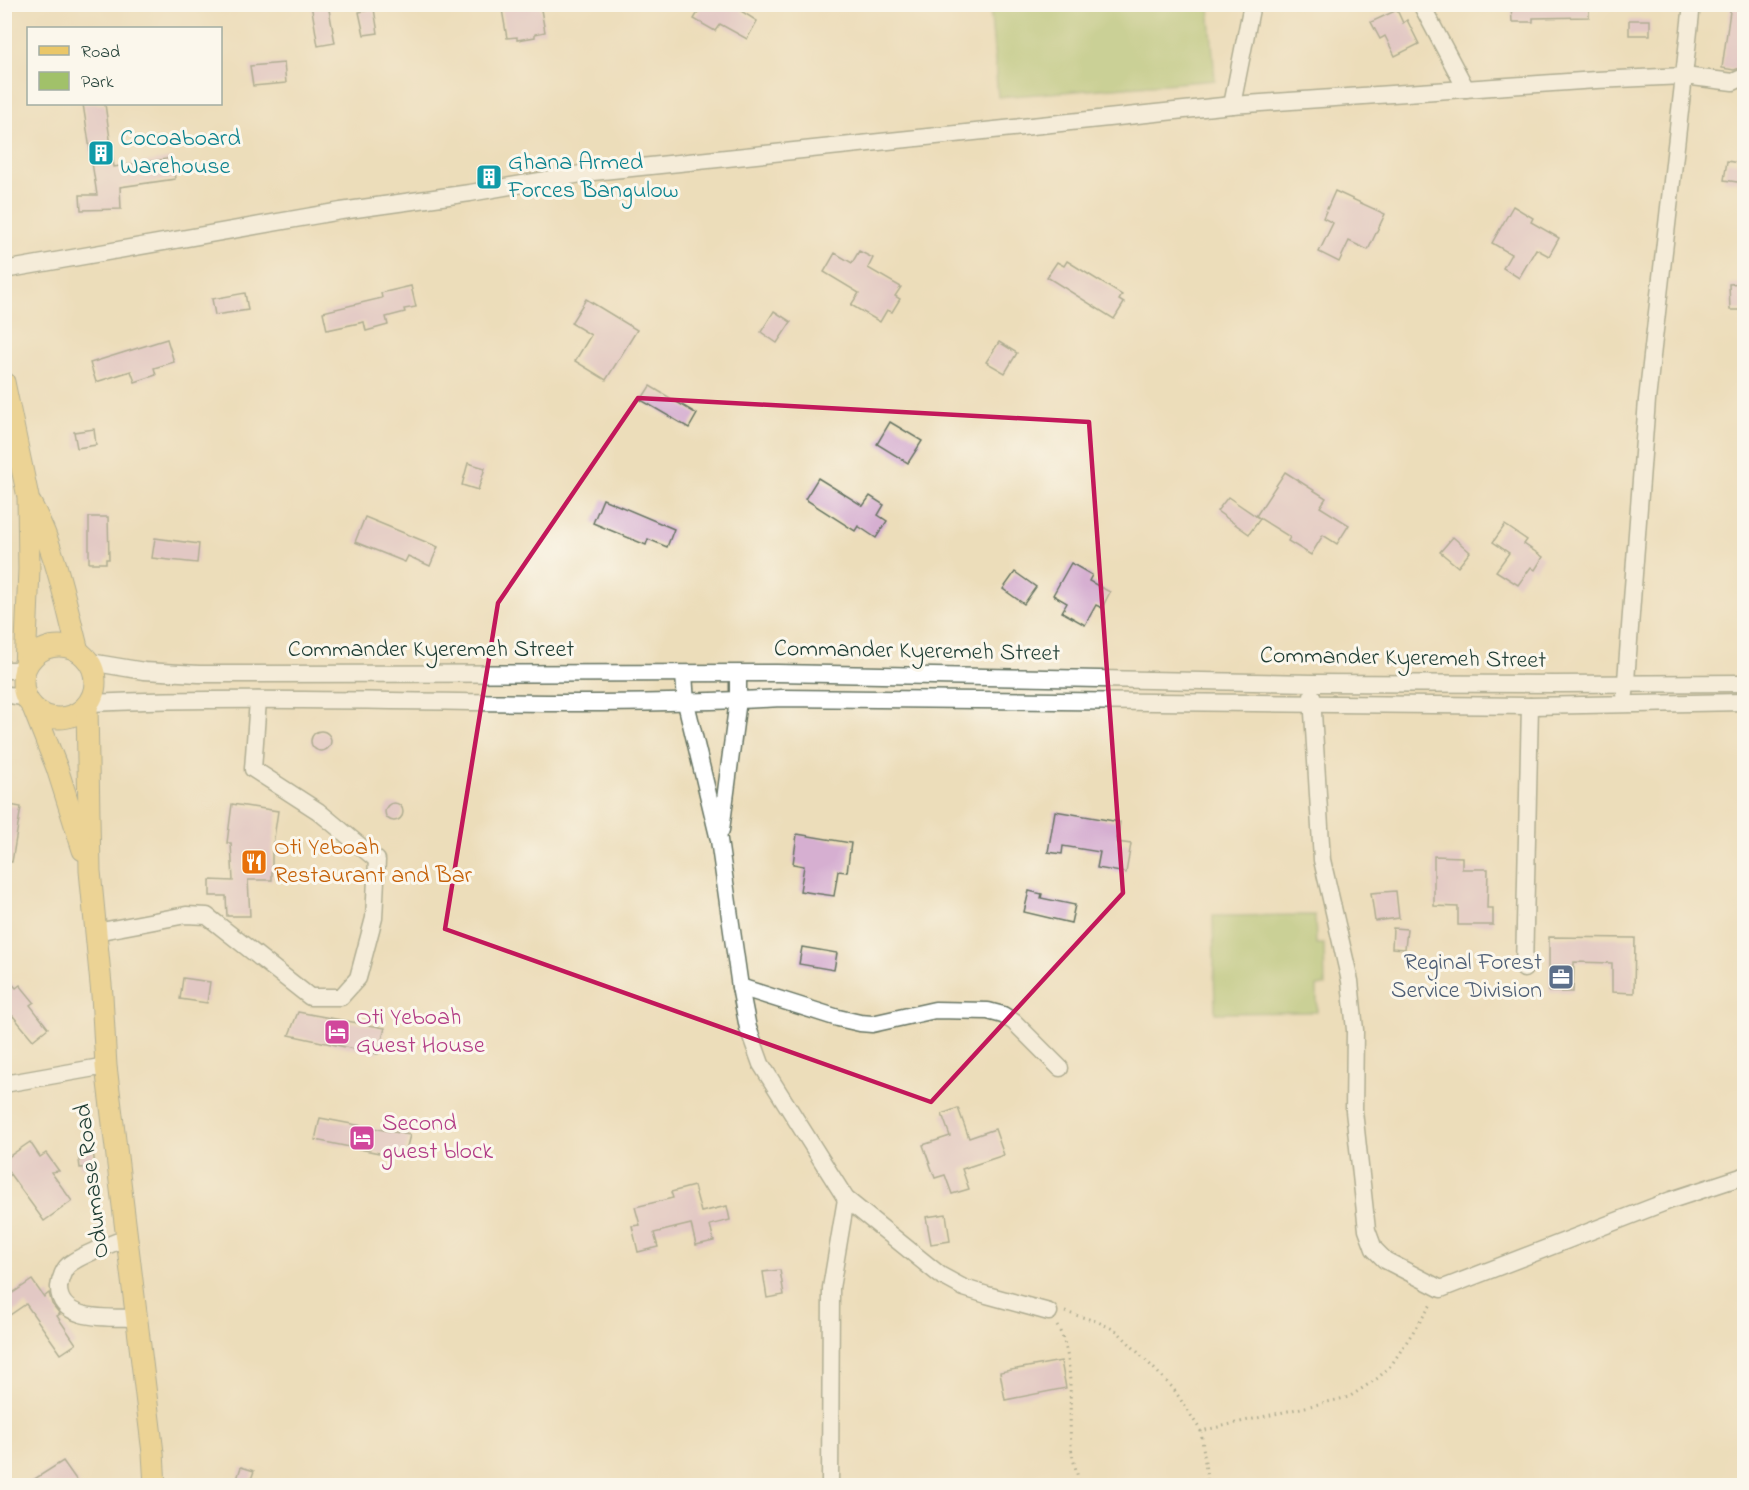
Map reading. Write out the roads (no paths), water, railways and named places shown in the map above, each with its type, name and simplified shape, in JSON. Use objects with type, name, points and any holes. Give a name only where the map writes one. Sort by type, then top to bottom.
[{"type":"main road","points":[[4,382],[28,498],[29,569],[18,669],[30,704],[47,717],[62,719],[76,716],[88,704],[94,693],[96,682],[84,657],[50,545],[28,498]]},
{"type":"main road","points":[[18,669],[42,650],[54,646],[67,647],[84,657]]},
{"type":"main road","name":"Odumase Road","points":[[30,704],[57,768],[90,871]]},
{"type":"main road","name":"Odumase Road","points":[[88,704],[90,871],[106,1066],[153,1453],[154,1485]]},
{"type":"street","points":[[1232,105],[1252,4]]},
{"type":"street","points":[[1421,4],[1466,89]]},
{"type":"street","points":[[1624,706],[1647,400],[1692,4]]},
{"type":"street","points":[[4,270],[341,211],[470,193],[593,172],[1232,105],[1684,76],[1733,82],[1744,77]]},
{"type":"street","name":"Commander Kyeremeh Street","points":[[84,657],[144,671],[199,674],[738,674],[1312,683],[1744,683]]},
{"type":"street","points":[[684,674],[686,703],[719,840],[748,1028],[761,1064],[846,1199],[940,1275],[972,1290],[1049,1312]]},
{"type":"street","points":[[719,840],[738,700],[738,674]]},
{"type":"street","points":[[1312,683],[1322,860],[1350,981],[1355,1030],[1354,1111],[1367,1230],[1374,1249],[1385,1260],[1441,1289],[1671,1200],[1744,1176]]},
{"type":"street","points":[[4,694],[30,704]]},
{"type":"street","name":"Commander Kyeremeh Street","points":[[88,704],[258,700],[686,703],[781,698],[1530,706],[1744,702]]},
{"type":"street","points":[[96,932],[186,915],[207,916],[310,997],[341,997],[358,978],[374,918],[377,861],[318,811],[253,769],[258,700]]},
{"type":"street","points":[[1524,969],[1530,706]]},
{"type":"street","points":[[740,987],[860,1023],[872,1024],[935,1010],[966,1009],[1004,1015],[1060,1068]]},
{"type":"street","points":[[4,1084],[106,1066]]},
{"type":"street","points":[[830,1485],[831,1288],[846,1199]]},
{"type":"street","points":[[126,1238],[69,1264],[63,1273],[59,1288],[64,1302],[72,1312],[93,1316],[135,1317]]},
{"type":"place","name":"Cocoaboard Warehouse","points":[[101,153]]},
{"type":"place","name":"Ghana Armed Forces Bangulow","points":[[489,177]]},
{"type":"place","name":"Oti Yeboah Restaurant and Bar","points":[[254,862]]},
{"type":"place","name":"Reginal Forest Service Division","points":[[1561,977]]},
{"type":"place","name":"Oti Yeboah Guest House","points":[[337,1032]]},
{"type":"place","name":"Second guest block","points":[[362,1138]]}]
